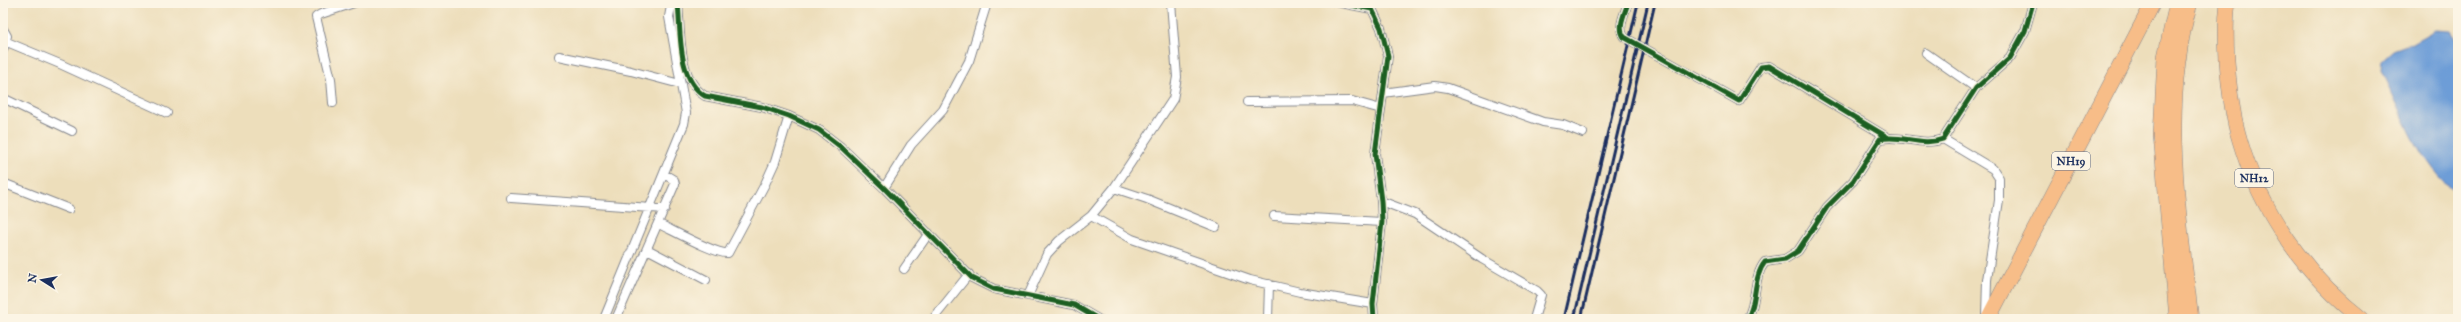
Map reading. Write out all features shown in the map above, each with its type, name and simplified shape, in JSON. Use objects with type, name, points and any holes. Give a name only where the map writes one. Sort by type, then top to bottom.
[{"type":"highway","name":"NH19","points":[[1987,319],[2154,3]]},
{"type":"highway","points":[[2177,3],[2165,57],[2161,135],[2177,319]]},
{"type":"highway","points":[[2190,3],[2177,59],[2173,128],[2190,319]]},
{"type":"highway","name":"NH12","points":[[2228,3],[2226,42],[2229,89],[2240,142],[2259,190],[2279,226],[2300,256],[2320,280],[2362,319]]},
{"type":"street","points":[[333,103],[331,79],[316,17],[354,3]]},
{"type":"street","points":[[604,319],[684,124],[686,113],[669,17],[671,6],[674,3]]},
{"type":"street","points":[[678,3],[683,57],[687,73],[696,90],[705,96],[762,107],[789,116],[819,130],[841,147],[884,188],[969,274],[994,290],[1074,305],[1098,319]]},
{"type":"street","points":[[884,188],[911,145],[943,110],[969,60],[987,3]]},
{"type":"street","points":[[1028,296],[1047,254],[1059,241],[1091,216],[1114,188],[1173,99],[1177,77],[1171,3]]},
{"type":"street","points":[[1341,3],[1369,7],[1381,28],[1388,56],[1383,93],[1377,108],[1375,165],[1381,201],[1376,222],[1370,304],[1374,319]]},
{"type":"street","points":[[1628,3],[1621,26],[1621,32],[1624,37],[1739,101],[1762,67],[1769,66],[1887,137]]},
{"type":"street","points":[[1747,319],[1754,304],[1761,267],[1765,262],[1786,259],[1798,251],[1827,207],[1853,181],[1875,144],[1880,139],[1887,137],[1925,142],[1934,142],[1943,139],[1976,88],[2010,58],[2024,30],[2033,3]]},
{"type":"street","points":[[3,29],[7,36],[7,42],[3,50]]},
{"type":"street","points":[[7,42],[60,64],[168,113]]},
{"type":"street","points":[[1926,53],[1976,88]]},
{"type":"street","points":[[559,56],[631,71],[680,84]]},
{"type":"street","points":[[1383,93],[1435,86],[1448,88],[1543,122],[1563,125],[1584,133]]},
{"type":"street","points":[[3,98],[72,131]]},
{"type":"street","points":[[1247,102],[1352,101],[1377,108]]},
{"type":"street","points":[[660,224],[722,253],[728,253],[765,184],[775,162],[789,116]]},
{"type":"street","points":[[1943,139],[1993,169],[1999,178],[1999,200],[1987,280],[1987,319]]},
{"type":"street","points":[[616,319],[647,249],[660,224],[676,182],[664,174]]},
{"type":"street","points":[[3,183],[69,209]]},
{"type":"street","points":[[1114,188],[1142,197],[1216,228]]},
{"type":"street","points":[[511,198],[665,209]]},
{"type":"street","points":[[1381,201],[1415,214],[1482,260],[1537,291],[1540,295],[1540,301],[1534,319]]},
{"type":"street","points":[[1091,216],[1144,244],[1269,284],[1370,304]]},
{"type":"street","points":[[1274,216],[1376,222]]},
{"type":"street","points":[[904,269],[929,233]]},
{"type":"street","points":[[647,249],[706,280]]},
{"type":"street","points":[[934,319],[969,274]]},
{"type":"street","points":[[1268,319],[1269,284]]},
{"type":"water","points":[[2435,30],[2450,31],[2458,43],[2458,193],[2444,182],[2432,169],[2422,154],[2381,70],[2382,60],[2393,50],[2412,43]]},
{"type":"railway","points":[[1564,319],[1638,3]]},
{"type":"railway","points":[[1574,319],[1648,3]]},
{"type":"railway","points":[[1581,319],[1655,3]]},
{"type":"cycle path","points":[[678,3],[680,41],[685,67],[689,78],[696,88],[705,96],[762,107],[789,116],[819,130],[841,147],[884,188],[972,278],[994,289],[1074,305],[1098,319]]},
{"type":"cycle path","points":[[1341,3],[1372,9],[1381,28],[1388,56],[1375,154],[1382,222],[1373,304],[1374,319]]},
{"type":"cycle path","points":[[1628,3],[1621,24],[1624,37],[1739,101],[1761,67],[1769,66],[1887,137]]},
{"type":"cycle path","points":[[1747,319],[1753,305],[1758,275],[1765,262],[1785,259],[1798,251],[1827,207],[1853,181],[1880,139],[1896,138],[1927,142],[1943,139],[1976,88],[2010,58],[2025,31],[2033,3]]}]
